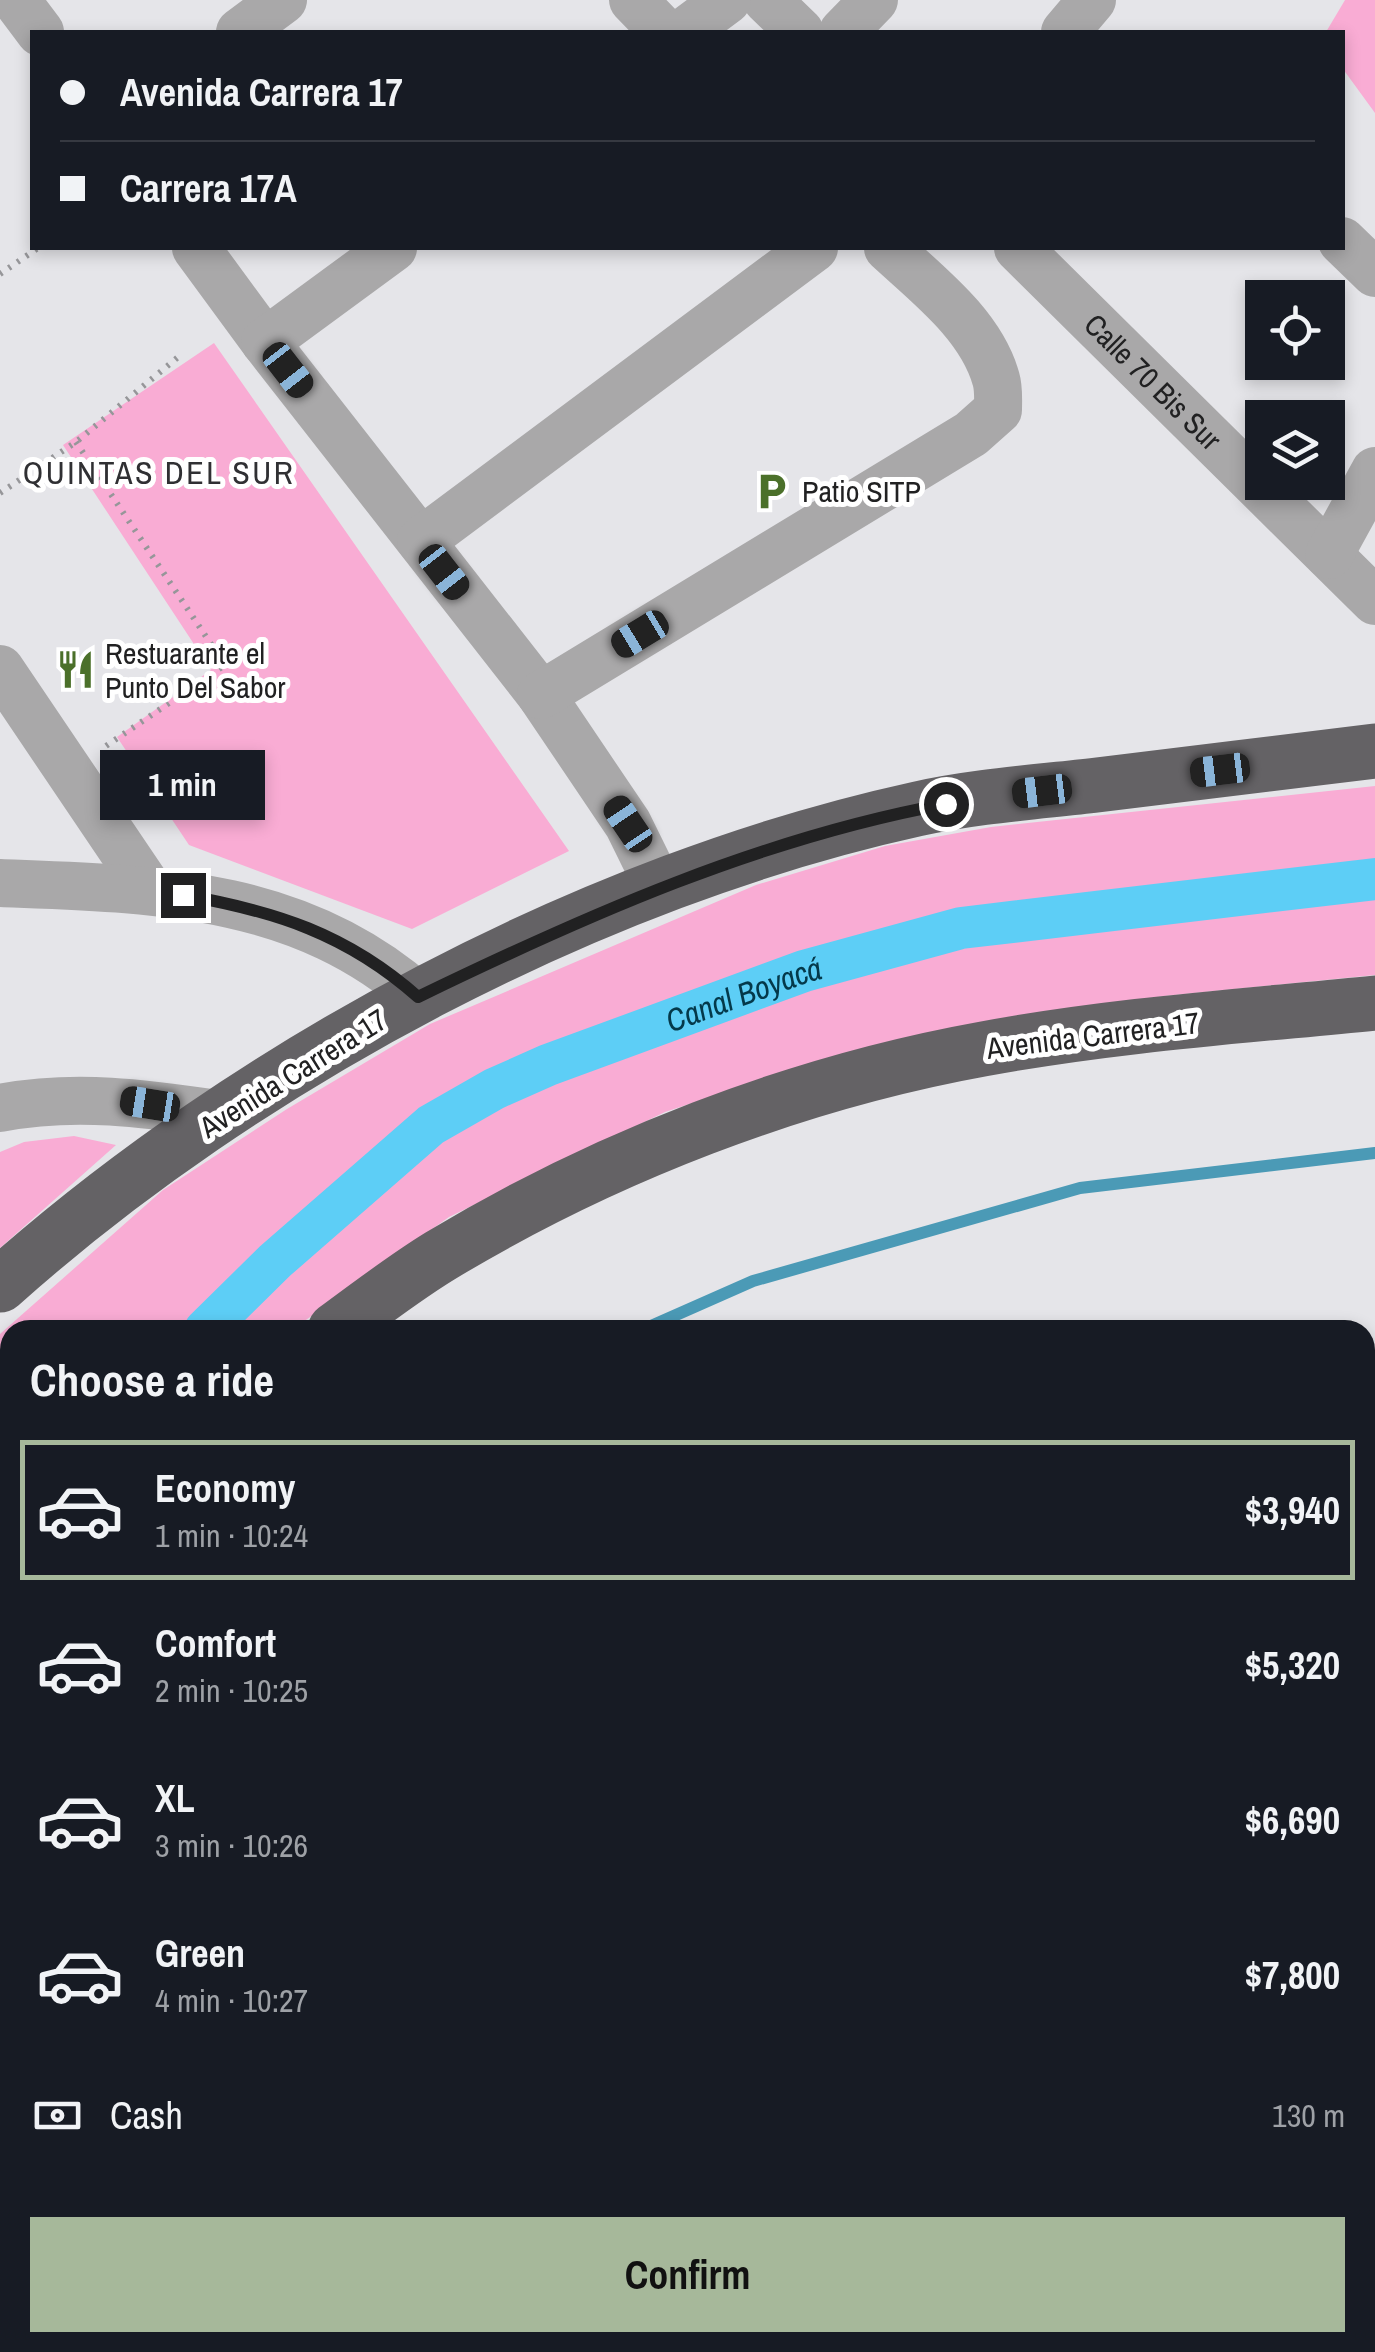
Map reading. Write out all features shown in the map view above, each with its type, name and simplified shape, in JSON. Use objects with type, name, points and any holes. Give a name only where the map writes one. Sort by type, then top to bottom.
[{"type":"highway","name":"Avenida Carrera 17","points":[[0,1284],[110,1193],[325,1050],[418,997],[544,936],[745,856],[837,828],[972,799],[1375,751]]},
{"type":"highway","name":"Avenida Carrera 17","points":[[349,1320],[437,1258],[496,1224],[682,1138],[776,1103],[980,1049],[1084,1033],[1375,1003]]},
{"type":"street","points":[[16,0],[38,30]]},
{"type":"street","points":[[243,30],[283,0]]},
{"type":"street","points":[[633,0],[662,30]]},
{"type":"street","points":[[687,30],[727,0]]},
{"type":"street","points":[[767,0],[798,30]]},
{"type":"street","points":[[845,30],[874,0]]},
{"type":"street","points":[[1066,30],[1092,0]]},
{"type":"street","points":[[1345,243],[1375,273]]},
{"type":"street","points":[[197,250],[541,695],[628,824],[660,889]]},
{"type":"street","points":[[265,342],[390,250]]},
{"type":"street","points":[[420,541],[811,250]]},
{"type":"street","points":[[541,695],[971,434],[998,410],[998,382],[982,346],[949,306],[890,250]]},
{"type":"street","name":"Calle 70 Bis Sur","points":[[1020,250],[1375,601]]},
{"type":"street","points":[[1329,555],[1375,471]]},
{"type":"street","points":[[0,669],[150,891]]},
{"type":"street","points":[[0,883],[150,891],[240,905],[287,918],[364,954],[418,997]]},
{"type":"street","points":[[0,1108],[52,1100],[123,1100],[225,1114]]},
{"type":"path","points":[[0,274],[35,250]]},
{"type":"path","points":[[0,493],[76,442],[183,353]]},
{"type":"path","points":[[69,772],[225,665],[76,442]]},
{"type":"shaded area","points":[[1345,0],[1375,0],[1375,113],[1345,72],[1345,30],[1327,30]]},
{"type":"shaded area","points":[[214,343],[569,851],[412,929],[189,845],[117,737],[211,670],[63,445]]},
{"type":"shaded area","points":[[1375,786],[1375,975],[1164,996],[935,1035],[827,1059],[665,1112],[449,1217],[306,1320],[16,1320],[163,1190],[287,1109],[430,1024],[756,885],[885,846],[991,827]]},
{"type":"shaded area","points":[[74,1136],[116,1145],[0,1248],[0,1152],[24,1142]]},
{"type":"waterway","name":"Canal Boyacá","points":[[215,1320],[275,1261],[431,1125],[494,1089],[548,1065],[804,971],[961,928],[1375,879]]},
{"type":"waterway","points":[[665,1320],[753,1281],[1080,1188],[1375,1153]]},
{"type":"place","name":"Patio SITP","points":[[772,491]]},
{"type":"place","name":"Restuarante el Punto Del Sabor","points":[[75,670]]},
{"type":"district","name":"QUINTAS DEL SUR","points":[[159,472]]},
{"type":"route","points":[[183,895],[240,905],[325,934],[364,954],[418,997],[544,936],[745,856],[837,828],[946,804]]}]
